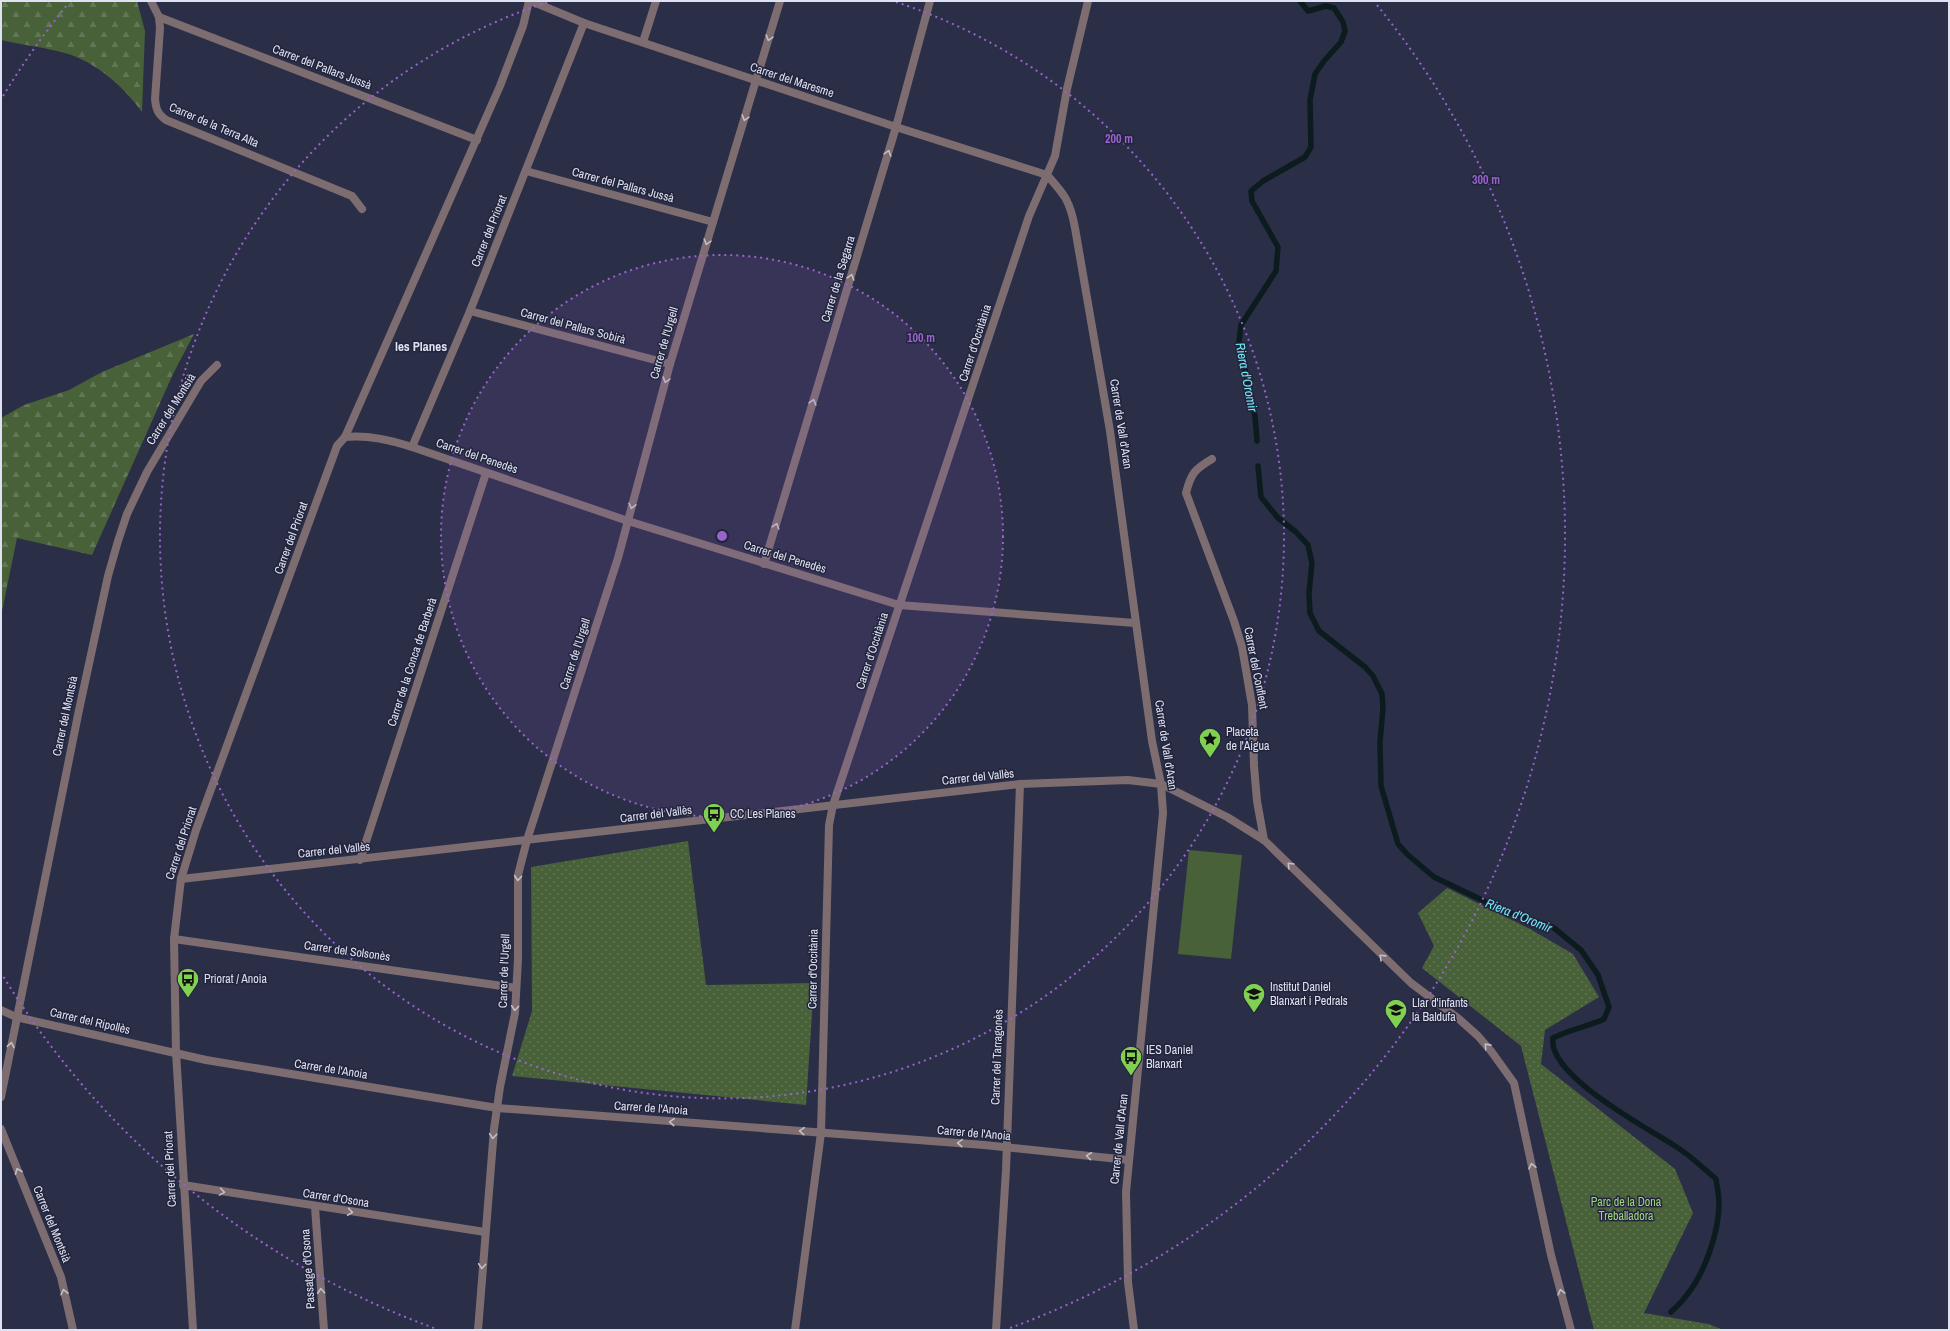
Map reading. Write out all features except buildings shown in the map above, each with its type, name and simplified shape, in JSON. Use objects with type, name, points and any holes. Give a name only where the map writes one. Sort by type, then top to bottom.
[{"type":"street","name":"Carrer de la Terra Alta","points":[[151,1],[159,17],[160,28],[155,99],[156,109],[159,115],[166,120],[352,196],[362,209]]},
{"type":"street","name":"Carrer del Maresme","points":[[530,1],[584,23],[756,81],[1047,175]]},
{"type":"street","points":[[477,140],[523,26],[530,1]]},
{"type":"street","points":[[643,42],[656,1]]},
{"type":"street","name":"Carrer de l'Urgell","points":[[478,1330],[485,1232],[497,1108],[515,1013],[518,875],[527,840],[541,802],[628,521],[670,364],[780,1]]},
{"type":"street","name":"Carrer de la Segarra","points":[[764,564],[896,127],[930,1]]},
{"type":"street","name":"Carrer d'Occitània","points":[[795,1330],[821,1133],[828,825],[833,805],[899,605],[1030,216],[1055,156],[1067,89],[1088,1]]},
{"type":"street","name":"Carrer del Pallars Jussà","points":[[159,17],[477,140]]},
{"type":"street","name":"Carrer del Priorat","points":[[412,446],[470,311],[584,23]]},
{"type":"street","name":"Carrer del Priorat","points":[[193,1330],[176,1052],[174,939],[181,879],[196,830],[337,446],[345,438],[477,140]]},
{"type":"street","name":"Carrer del Pallars Jussà","points":[[526,171],[713,222]]},
{"type":"street","name":"Carrer de Vall d'Aran","points":[[1047,175],[1065,195],[1071,208],[1076,228],[1110,431],[1152,741],[1161,784],[1163,813],[1126,1192],[1128,1282],[1134,1330]]},
{"type":"street","name":"Carrer del Pallars Sobirà","points":[[470,311],[670,364]]},
{"type":"street","name":"Carrer del Montsià","points":[[1,1097],[16,1016],[96,627],[118,541],[127,514],[147,472],[200,381],[217,365]]},
{"type":"street","name":"Carrer del Penedès","points":[[345,438],[358,436],[380,438],[412,446],[486,473],[628,521],[899,605],[1136,623]]},
{"type":"street","name":"Carrer del Conflent","points":[[1212,459],[1196,468],[1189,480],[1186,493],[1234,621],[1242,647],[1252,705],[1257,801],[1264,840]]},
{"type":"street","name":"Carrer de la Conca de Barberà","points":[[360,860],[486,473]]},
{"type":"street","name":"Carrer del Vallès","points":[[181,879],[360,860],[1020,784],[1128,780],[1161,784],[1227,817],[1264,840]]},
{"type":"street","name":"Carrer del Tarragonès","points":[[996,1330],[1006,1148],[1020,784]]},
{"type":"street","points":[[1264,840],[1411,984],[1459,1019],[1478,1036],[1492,1051],[1514,1083],[1551,1255],[1571,1330]]},
{"type":"street","name":"Carrer del Solsonès","points":[[174,939],[516,988]]},
{"type":"street","name":"Carrer del Ripollès","points":[[1,1010],[16,1016],[176,1052]]},
{"type":"street","name":"Carrer de l'Anoia","points":[[176,1052],[206,1060],[497,1108],[1006,1148],[1128,1160]]},
{"type":"street","name":"Carrer del Montsià","points":[[1,1129],[60,1277],[73,1330]]},
{"type":"street","name":"Carrer d'Osona","points":[[183,1185],[315,1207],[485,1232]]},
{"type":"street","name":"Passatge d'Osona","points":[[315,1207],[324,1330]]},
{"type":"green space","points":[[1,1],[137,1],[145,31],[142,112],[135,102],[117,84],[87,62],[65,53],[1,40]]},
{"type":"green space","points":[[194,334],[173,374],[92,555],[17,538],[1,616],[1,418],[24,405],[69,390],[102,372]]},
{"type":"green space","points":[[688,841],[706,985],[814,983],[806,1105],[512,1076],[532,1011],[531,867]]},
{"type":"green space","points":[[1189,850],[1242,855],[1231,959],[1178,954]]},
{"type":"green space","name":"Parc de la Dona Treballadora","points":[[1447,888],[1530,929],[1573,954],[1599,997],[1545,1030],[1541,1064],[1675,1169],[1693,1213],[1644,1313],[1708,1324],[1724,1330],[1594,1330],[1521,1046],[1422,968],[1434,946],[1418,913]]},
{"type":"waterway","name":"Riera d'Oromir","points":[[1257,441],[1255,416],[1239,341],[1241,325],[1276,271],[1278,247],[1252,201],[1251,191],[1263,181],[1305,157],[1311,147],[1310,100],[1315,74],[1324,61],[1341,42],[1345,31],[1343,22],[1334,8],[1326,6],[1308,11],[1300,1]]},
{"type":"waterway","name":"Riera d'Oromir","points":[[1258,466],[1261,497],[1278,518],[1296,532],[1308,545],[1312,563],[1309,593],[1310,613],[1319,631],[1365,667],[1373,676],[1382,694],[1383,708],[1380,742],[1381,786],[1398,844],[1408,855],[1434,877],[1507,912],[1553,927],[1581,950],[1598,975],[1609,1007],[1604,1019],[1553,1038],[1555,1053],[1566,1068],[1582,1084],[1601,1099],[1681,1150],[1716,1179],[1719,1200],[1717,1227],[1710,1252],[1693,1287],[1671,1312]]},
{"type":"place","name":"Placeta de l'Aigua","points":[[1210,758]]},
{"type":"place","name":"CC Les Planes","points":[[714,834]]},
{"type":"place","name":"Priorat / Anoia","points":[[188,998]]},
{"type":"place","name":"Institut Daniel Blanxart i Pedrals","points":[[1254,1014]]},
{"type":"place","name":"Llar d'infants la Baldufa","points":[[1396,1030]]},
{"type":"place","name":"IES Daniel Blanxart","points":[[1131,1076]]},
{"type":"district","name":"les Planes","points":[[421,346]]}]
